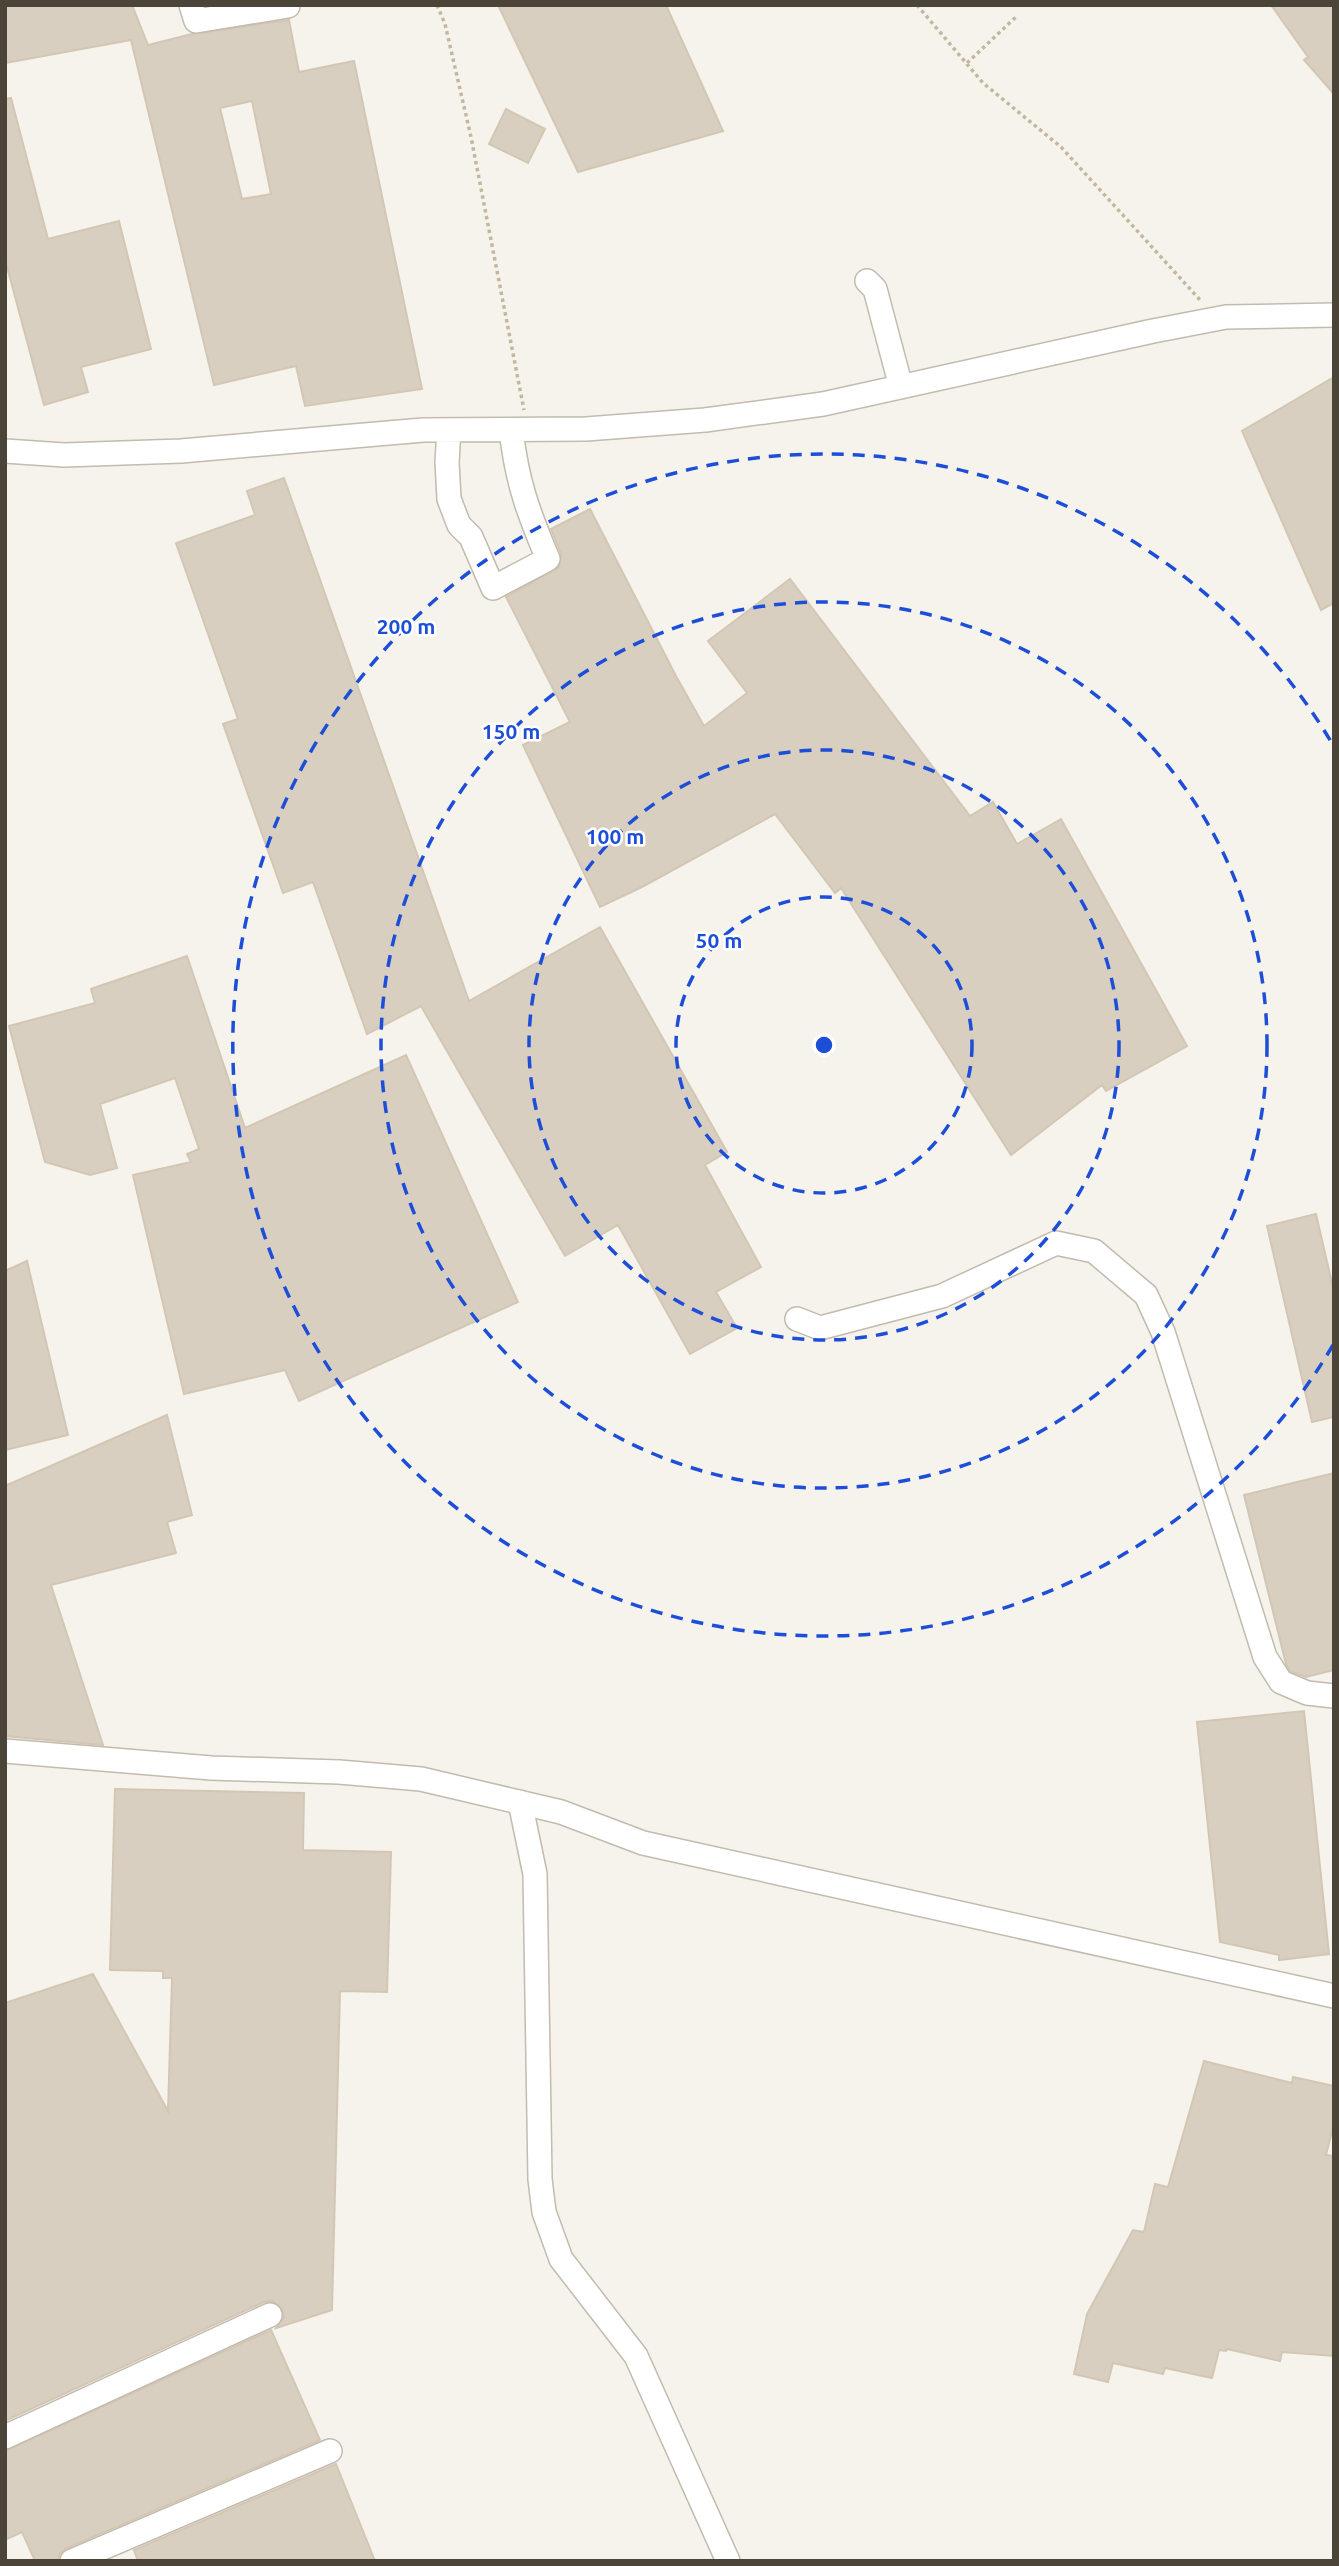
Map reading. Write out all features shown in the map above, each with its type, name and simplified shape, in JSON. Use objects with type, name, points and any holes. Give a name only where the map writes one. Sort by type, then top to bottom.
[{"type":"street","points":[[191,5],[196,21],[288,6]]},
{"type":"street","points":[[867,281],[875,289],[901,387]]},
{"type":"street","points":[[5,451],[64,455],[181,451],[424,430],[586,429],[705,420],[823,404],[1217,319],[1334,315]]},
{"type":"street","points":[[449,430],[449,499],[460,525],[471,537],[493,588],[548,559],[526,507],[516,470],[519,430]]},
{"type":"street","points":[[797,1320],[820,1328],[942,1296],[1056,1243],[1094,1251],[1146,1295],[1163,1332],[1265,1657],[1280,1682],[1307,1693],[1334,1696]]},
{"type":"street","points":[[5,1751],[211,1768],[339,1772],[421,1779],[561,1812],[643,1843],[1334,1996]]},
{"type":"street","points":[[520,1802],[535,1874],[539,2153],[544,2213],[561,2259],[636,2356],[728,2561]]},
{"type":"street","points":[[5,2438],[271,2315]]},
{"type":"street","points":[[72,2561],[330,2451]]},
{"type":"path","points":[[436,5],[445,24],[471,138],[519,430]]},
{"type":"path","points":[[917,5],[983,83],[1061,147],[1135,225],[1217,319]]},
{"type":"path","points":[[967,64],[1018,15]]},
{"type":"building","points":[[5,5],[132,5],[148,45],[192,34],[289,20],[299,72],[354,61],[422,389],[305,406],[296,366],[214,385],[131,40],[5,63]],"holes":[[[252,101],[271,194],[242,199],[220,108]]]},
{"type":"building","points":[[498,5],[666,5],[723,131],[578,172]]},
{"type":"building","points":[[1271,5],[1334,5],[1334,94],[1304,60],[1308,57]]},
{"type":"building","points":[[11,98],[48,239],[119,221],[151,349],[81,367],[88,392],[44,405],[5,259],[5,99]]},
{"type":"building","points":[[506,109],[545,129],[528,163],[489,144]]},
{"type":"building","points":[[1334,377],[1334,603],[1321,610],[1242,431]]},
{"type":"building","points":[[284,478],[469,1001],[600,927],[727,1152],[705,1165],[761,1267],[716,1292],[737,1328],[690,1354],[618,1225],[565,1256],[421,1006],[367,1034],[313,882],[283,893],[223,724],[238,719],[176,543],[255,515],[247,491]]},
{"type":"building","points":[[590,509],[704,726],[747,693],[708,641],[790,579],[970,816],[993,802],[1017,844],[1061,819],[1187,1046],[1106,1091],[1102,1085],[1011,1155],[841,888],[835,893],[775,814],[600,907],[523,745],[570,722],[506,597],[559,567],[561,554],[551,529]]},
{"type":"building","points":[[187,956],[245,1128],[406,1055],[518,1302],[299,1401],[285,1370],[184,1394],[133,1175],[191,1162],[187,1154],[199,1149],[175,1078],[100,1104],[117,1168],[90,1175],[45,1162],[9,1026],[95,1003],[91,989]]},
{"type":"building","points":[[1316,1214],[1334,1292],[1334,1417],[1312,1422],[1267,1226]]},
{"type":"building","points":[[27,1261],[68,1435],[5,1450],[5,1271]]},
{"type":"building","points":[[167,1415],[192,1515],[167,1522],[176,1553],[51,1585],[103,1745],[5,1736],[5,1486]]},
{"type":"building","points":[[1334,1473],[1334,1670],[1306,1677],[1290,1671],[1286,1664],[1244,1495]]},
{"type":"building","points":[[1304,1711],[1329,1954],[1279,1960],[1279,1955],[1220,1942],[1197,1722]]},
{"type":"building","points":[[115,1789],[304,1793],[303,1850],[391,1852],[387,1992],[340,1991],[332,2310],[276,2328],[284,2317],[282,2309],[272,2301],[264,2302],[5,2421],[5,2003],[93,1974],[168,2111],[172,1978],[163,1978],[163,1971],[110,1970]]},
{"type":"building","points":[[1204,2061],[1292,2083],[1293,2077],[1334,2086],[1334,2123],[1326,2155],[1334,2156],[1334,2356],[1282,2352],[1280,2361],[1227,2349],[1219,2350],[1212,2378],[1165,2368],[1163,2374],[1113,2363],[1108,2382],[1074,2374],[1087,2314],[1133,2230],[1144,2232],[1155,2184],[1168,2187]]},
{"type":"building","points":[[271,2330],[320,2440],[67,2548],[60,2553],[58,2561],[35,2561],[22,2532],[5,2540],[5,2451]]},
{"type":"building","points":[[336,2464],[375,2561],[138,2561],[134,2550]]}]
